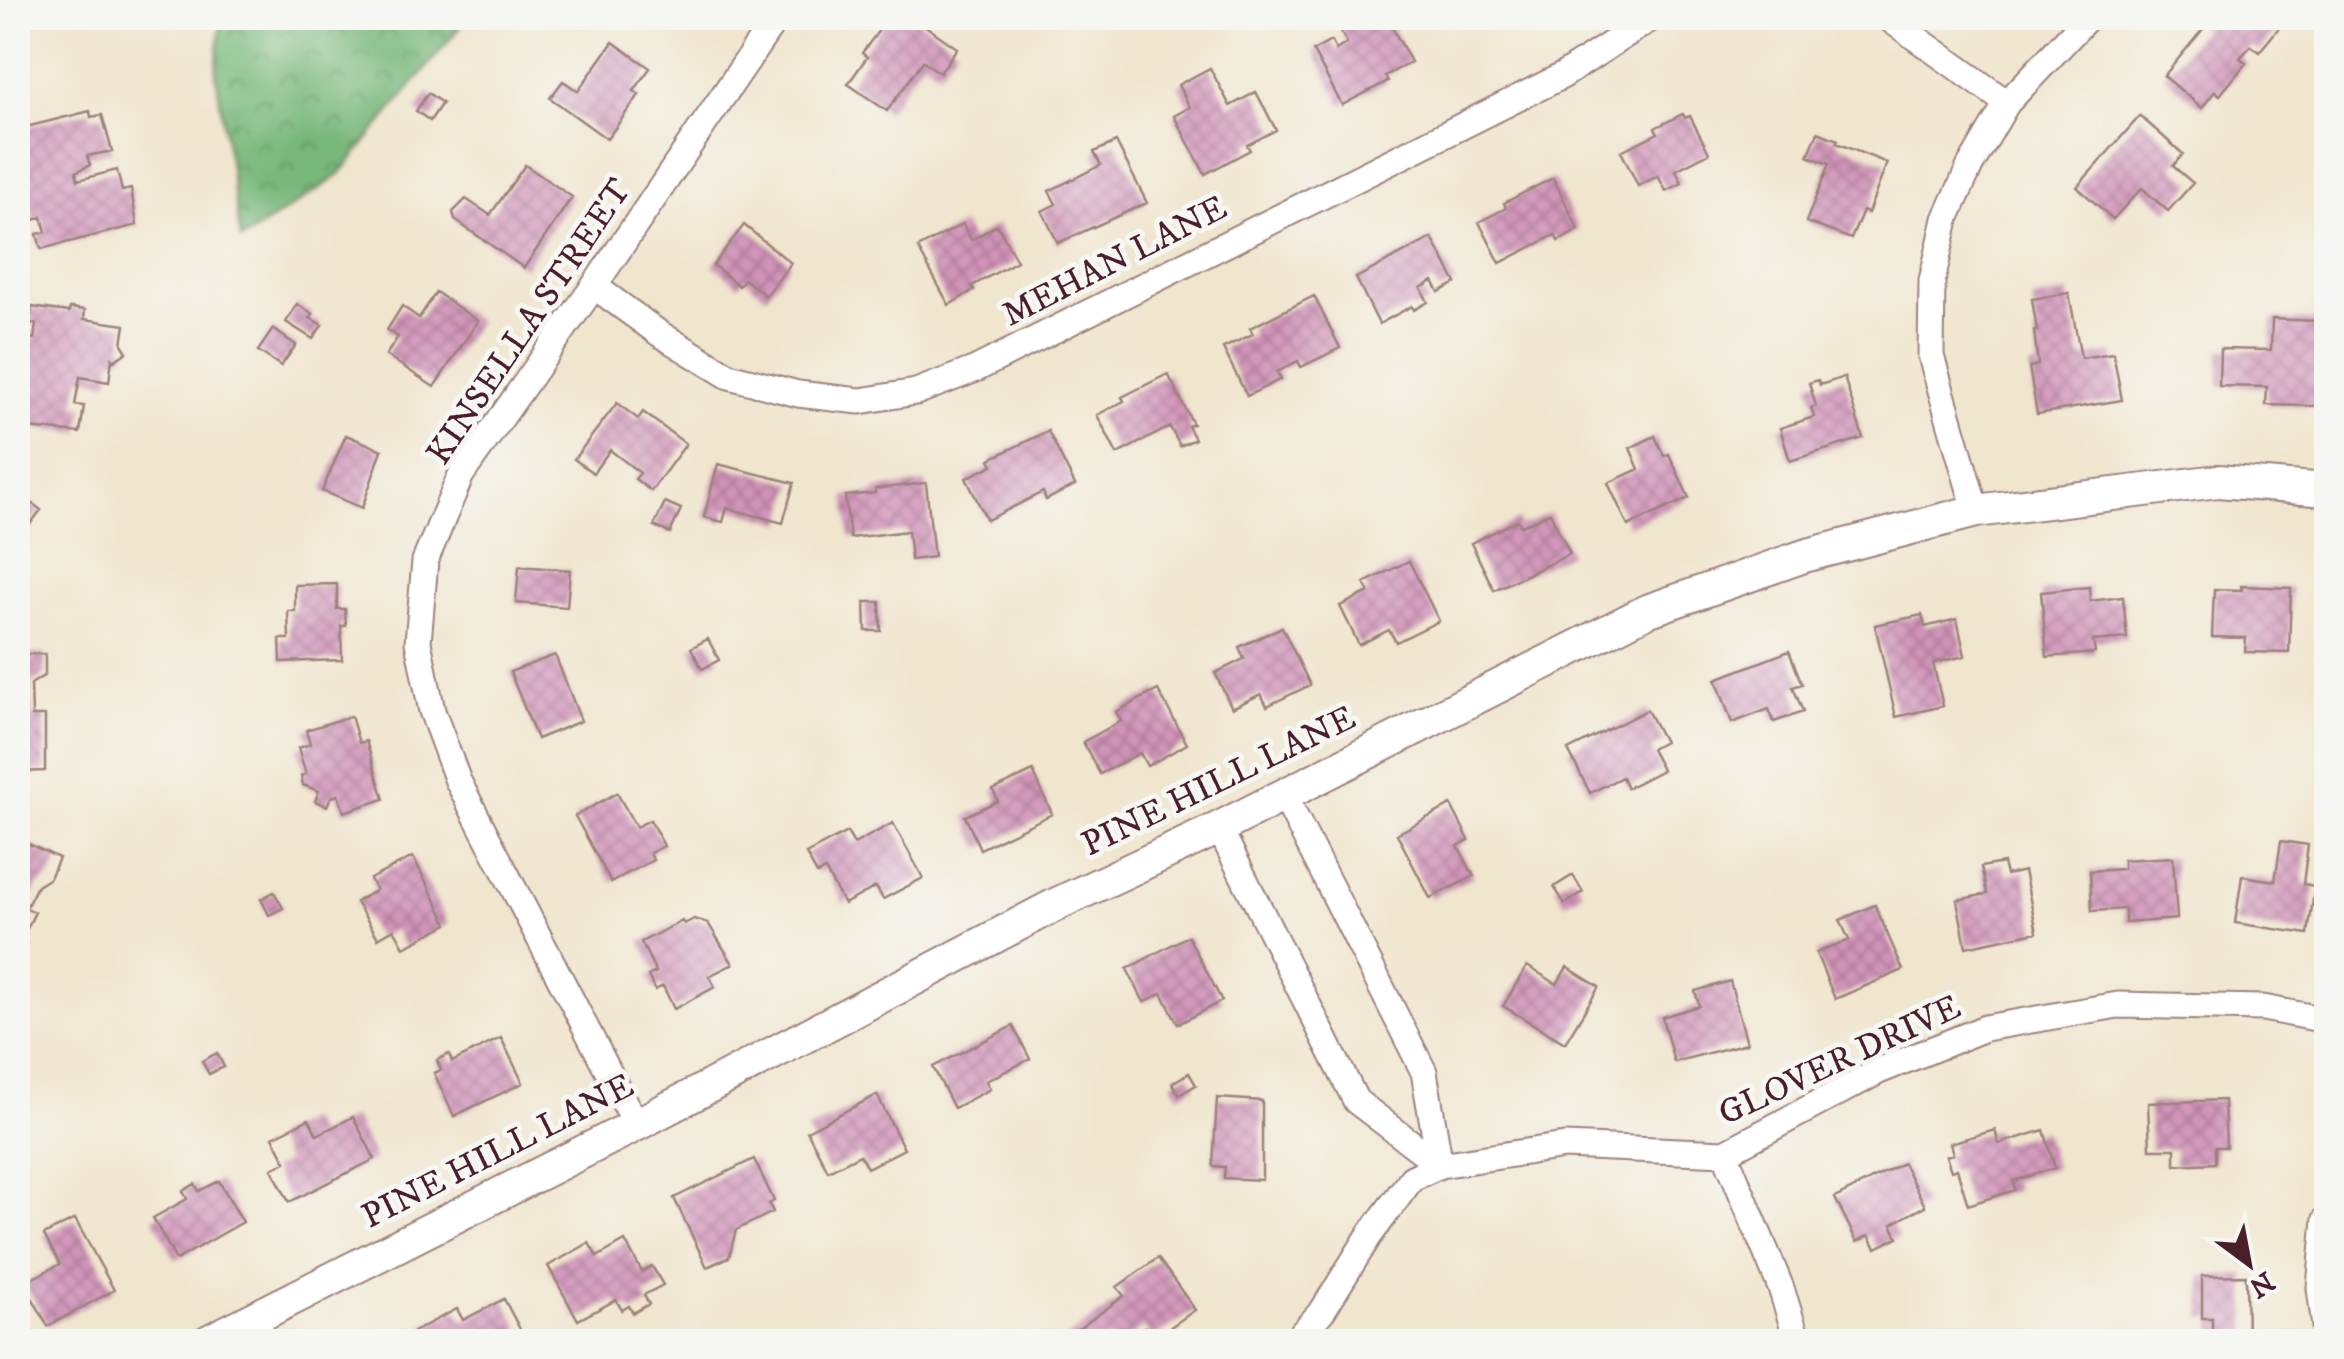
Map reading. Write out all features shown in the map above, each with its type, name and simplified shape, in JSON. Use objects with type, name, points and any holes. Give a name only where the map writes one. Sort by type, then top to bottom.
[{"type":"street","name":"KINSELLA STREET","points":[[636,1125],[458,781],[432,711],[418,642],[425,562],[461,475],[776,18]]},
{"type":"street","name":"MEHAN LANE","points":[[594,286],[660,334],[730,376],[798,394],[860,402],[916,392],[976,368],[1562,76],[1651,18]]},
{"type":"street","points":[[1888,18],[2007,103]]},
{"type":"street","points":[[1976,511],[1931,356],[1932,282],[1946,219],[1970,166],[2007,103],[2087,18]]},
{"type":"street","name":"PINE HILL LANE","points":[[207,1342],[636,1125],[1058,903],[1219,828],[1646,611],[1804,556],[1976,511],[2218,481],[2326,490]]},
{"type":"street","points":[[1283,793],[1424,1072],[1440,1164]]},
{"type":"street","points":[[1219,828],[1356,1101],[1440,1164]]},
{"type":"street","name":"GLOVER DRIVE","points":[[1440,1164],[1565,1146],[1725,1153],[1879,1071],[1985,1028],[2118,1006],[2263,1008],[2326,1020]]},
{"type":"street","points":[[1725,1153],[1781,1288],[1798,1342]]},
{"type":"street","points":[[1294,1342],[1323,1310],[1369,1236],[1412,1178],[1440,1164]]},
{"type":"street","points":[[2326,1220],[2320,1288],[2326,1335]]},
{"type":"street","points":[[1316,1342],[1323,1310]]},
{"type":"green space","points":[[221,18],[467,18],[338,176],[241,240],[216,75]]},
{"type":"building","points":[[888,18],[914,18],[957,48],[940,73],[923,61],[887,111],[848,84],[867,57],[862,53]]},
{"type":"building","points":[[1387,18],[1411,62],[1385,76],[1388,81],[1342,105],[1313,51],[1331,41],[1336,50],[1347,43],[1334,19]]},
{"type":"building","points":[[2207,18],[2287,18],[2259,52],[2251,46],[2240,58],[2246,63],[2220,95],[2215,91],[2202,108],[2164,76],[2203,29],[2199,26]]},
{"type":"building","points":[[613,42],[650,68],[634,91],[639,95],[607,139],[550,98],[563,81],[578,91]]},
{"type":"building","points":[[1210,68],[1230,106],[1256,92],[1276,130],[1247,145],[1250,150],[1205,174],[1174,116],[1190,107],[1178,85]]},
{"type":"building","points":[[428,93],[442,103],[430,121],[416,111]]},
{"type":"building","points":[[90,111],[91,117],[102,115],[112,151],[87,156],[90,165],[76,172],[78,180],[117,170],[122,191],[131,189],[137,225],[41,249],[37,234],[46,232],[42,217],[34,220],[27,193],[20,195],[18,187],[18,129]]},
{"type":"building","points":[[1683,114],[1685,118],[1690,116],[1709,153],[1676,170],[1682,183],[1666,191],[1658,176],[1638,186],[1621,151],[1658,133],[1655,128]]},
{"type":"building","points":[[2140,116],[2183,154],[2173,166],[2193,183],[2168,211],[2142,188],[2113,219],[2077,187]]},
{"type":"building","points":[[1818,132],[1887,163],[1868,213],[1863,211],[1851,239],[1806,222],[1829,164],[1808,156]]},
{"type":"building","points":[[1116,142],[1147,203],[1058,243],[1042,211],[1056,204],[1049,191],[1101,165],[1094,152]]},
{"type":"building","points":[[525,165],[572,197],[524,268],[455,220],[453,212],[466,199],[490,215]]},
{"type":"building","points":[[1553,178],[1579,230],[1558,241],[1555,235],[1500,263],[1479,222],[1506,208],[1504,203]]},
{"type":"building","points":[[963,224],[971,240],[997,225],[1017,261],[972,286],[974,290],[949,305],[918,248]]},
{"type":"building","points":[[744,225],[791,263],[766,296],[744,279],[739,286],[713,265]]},
{"type":"building","points":[[1432,238],[1456,283],[1439,292],[1433,281],[1421,288],[1428,302],[1379,324],[1356,278]]},
{"type":"building","points":[[436,292],[478,321],[434,387],[386,355],[398,337],[387,330],[402,306],[419,318]]},
{"type":"building","points":[[2069,293],[2081,358],[2113,353],[2122,400],[2037,414],[2029,367],[2038,365],[2032,299]]},
{"type":"building","points":[[1314,296],[1340,348],[1301,367],[1298,361],[1277,372],[1281,379],[1247,396],[1223,348],[1253,334],[1250,328]]},
{"type":"building","points":[[297,304],[322,325],[313,339],[286,322]]},
{"type":"building","points":[[32,307],[85,310],[84,319],[125,325],[122,344],[127,352],[114,361],[112,358],[109,382],[80,377],[75,405],[84,406],[80,433],[18,427],[18,364],[25,337],[34,339]]},
{"type":"building","points":[[2272,319],[2319,321],[2316,406],[2266,405],[2267,387],[2219,386],[2220,349],[2271,350]]},
{"type":"building","points":[[273,329],[296,345],[281,366],[258,351]]},
{"type":"building","points":[[1168,374],[1193,424],[1188,426],[1195,439],[1180,446],[1170,427],[1117,454],[1097,415],[1124,401],[1122,397]]},
{"type":"building","points":[[1844,377],[1863,438],[1790,461],[1780,428],[1814,417],[1811,408],[1816,406],[1809,383],[1818,380],[1820,385]]},
{"type":"building","points":[[617,403],[638,419],[643,412],[686,444],[651,491],[635,479],[640,473],[610,450],[593,473],[574,459]]},
{"type":"building","points":[[1048,431],[1075,485],[1046,500],[1043,492],[987,520],[966,478],[993,465],[990,459]]},
{"type":"building","points":[[346,435],[382,450],[362,508],[322,491]]},
{"type":"building","points":[[1655,436],[1664,456],[1669,454],[1689,498],[1628,526],[1608,483],[1639,469],[1630,448]]},
{"type":"building","points":[[718,464],[794,483],[783,523],[727,508],[723,522],[704,517]]},
{"type":"building","points":[[926,483],[934,557],[911,560],[908,531],[850,538],[845,496]]},
{"type":"building","points":[[18,493],[41,510],[24,532],[18,532]]},
{"type":"building","points":[[665,502],[681,509],[670,533],[654,526]]},
{"type":"building","points":[[1550,513],[1570,554],[1494,590],[1471,543],[1518,520],[1521,526]]},
{"type":"building","points":[[1409,561],[1439,621],[1396,642],[1389,630],[1359,645],[1340,606],[1369,592],[1364,583]]},
{"type":"building","points":[[519,566],[570,570],[567,607],[516,603]]},
{"type":"building","points":[[337,584],[337,609],[345,609],[342,660],[281,662],[280,639],[289,639],[288,611],[295,611],[295,585]]},
{"type":"building","points":[[2241,586],[2291,588],[2289,653],[2245,652],[2246,638],[2212,637],[2214,589],[2242,590]]},
{"type":"building","points":[[2089,587],[2090,601],[2123,597],[2127,638],[2093,641],[2095,653],[2047,657],[2041,592]]},
{"type":"building","points":[[865,602],[880,602],[881,631],[866,631]]},
{"type":"building","points":[[1922,615],[1925,627],[1957,619],[1965,656],[1933,663],[1943,706],[1896,717],[1875,625]]},
{"type":"building","points":[[1282,627],[1310,685],[1267,706],[1261,694],[1232,708],[1215,673],[1244,659],[1239,647]]},
{"type":"building","points":[[708,639],[719,660],[702,669],[691,648]]},
{"type":"building","points":[[1789,651],[1802,684],[1793,687],[1803,712],[1774,722],[1769,709],[1732,723],[1716,679]]},
{"type":"building","points":[[18,654],[45,654],[45,675],[31,684],[32,716],[45,716],[45,771],[18,772]]},
{"type":"building","points":[[555,655],[581,721],[537,739],[510,672]]},
{"type":"building","points":[[1158,690],[1187,744],[1147,766],[1140,753],[1100,774],[1083,742],[1121,721],[1116,712]]},
{"type":"building","points":[[1647,710],[1664,742],[1651,749],[1662,770],[1627,788],[1622,777],[1590,793],[1568,750]]},
{"type":"building","points":[[351,716],[359,743],[366,741],[384,799],[344,812],[338,795],[331,797],[327,806],[315,801],[319,791],[303,785],[301,776],[306,774],[298,748],[310,744],[306,730]]},
{"type":"building","points":[[1033,771],[1052,814],[980,849],[965,816],[998,801],[993,790]]},
{"type":"building","points":[[617,793],[636,827],[650,820],[664,846],[650,853],[653,860],[611,882],[575,816]]},
{"type":"building","points":[[1451,805],[1469,840],[1458,846],[1474,876],[1430,898],[1397,834]]},
{"type":"building","points":[[893,823],[923,878],[883,899],[876,887],[844,904],[825,870],[817,874],[806,854],[847,832],[854,844]]},
{"type":"building","points":[[18,839],[59,858],[50,878],[37,886],[26,908],[35,912],[23,937],[27,944],[18,965]]},
{"type":"building","points":[[2281,841],[2308,845],[2303,884],[2315,886],[2308,934],[2235,923],[2242,876],[2275,881]]},
{"type":"building","points":[[413,857],[448,924],[404,947],[394,929],[378,938],[356,902],[376,890],[370,879]]},
{"type":"building","points":[[2173,857],[2177,919],[2125,923],[2125,909],[2092,911],[2090,871],[2123,869],[2123,860]]},
{"type":"building","points":[[2003,863],[2006,875],[2024,871],[2037,932],[1966,947],[1957,900],[1987,894],[1981,867]]},
{"type":"building","points":[[1573,875],[1583,892],[1565,904],[1554,887]]},
{"type":"building","points":[[274,892],[283,908],[269,915],[261,899]]},
{"type":"building","points":[[1875,905],[1903,970],[1835,999],[1816,953],[1849,940],[1840,920]]},
{"type":"building","points":[[694,919],[708,923],[733,964],[709,976],[715,987],[674,1009],[663,986],[655,990],[648,976],[656,972],[641,942]]},
{"type":"building","points":[[1188,936],[1222,1001],[1178,1024],[1162,993],[1144,1002],[1127,969]]},
{"type":"building","points":[[1527,966],[1557,984],[1567,967],[1599,987],[1565,1043],[1503,1006]]},
{"type":"building","points":[[1730,981],[1747,1043],[1674,1062],[1662,1017],[1699,1006],[1695,991]]},
{"type":"building","points":[[1013,1026],[1030,1059],[986,1081],[990,1089],[954,1108],[933,1067]]},
{"type":"building","points":[[501,1038],[523,1083],[454,1116],[434,1073],[441,1070],[437,1060],[449,1054],[452,1062]]},
{"type":"building","points":[[217,1053],[224,1067],[209,1074],[202,1061]]},
{"type":"building","points":[[1189,1073],[1196,1085],[1179,1095],[1172,1083]]},
{"type":"building","points":[[877,1095],[904,1149],[867,1168],[860,1155],[828,1171],[807,1131]]},
{"type":"building","points":[[1217,1098],[1262,1101],[1262,1180],[1224,1178],[1225,1167],[1213,1166]]},
{"type":"building","points":[[2224,1100],[2226,1147],[2215,1147],[2215,1163],[2175,1165],[2175,1149],[2150,1149],[2148,1103]]},
{"type":"building","points":[[353,1117],[375,1159],[289,1202],[272,1169],[286,1162],[273,1137],[309,1119],[317,1135]]},
{"type":"building","points":[[1995,1130],[1999,1144],[2044,1130],[2055,1168],[2013,1181],[2015,1190],[1968,1205],[1957,1169],[1951,1171],[1946,1156],[1953,1154],[1950,1143]]},
{"type":"building","points":[[754,1159],[774,1201],[769,1204],[773,1212],[736,1230],[729,1257],[707,1267],[674,1198]]},
{"type":"building","points":[[1903,1163],[1925,1206],[1892,1224],[1898,1237],[1876,1248],[1869,1235],[1857,1242],[1835,1198]]},
{"type":"building","points":[[219,1181],[243,1222],[176,1260],[153,1218],[187,1199],[183,1191],[195,1184],[199,1191]]},
{"type":"building","points":[[75,1219],[114,1290],[48,1326],[24,1283],[60,1264],[44,1235]]},
{"type":"building","points":[[625,1241],[642,1272],[652,1266],[663,1285],[644,1295],[649,1304],[633,1313],[629,1306],[622,1310],[616,1300],[578,1320],[548,1266],[589,1243],[597,1257]]},
{"type":"building","points":[[1158,1258],[1195,1310],[1152,1340],[1144,1327],[1124,1342],[1060,1342],[1124,1296],[1117,1287]]},
{"type":"building","points":[[2246,1275],[2247,1342],[2212,1342],[2212,1318],[2202,1318],[2202,1276]]},
{"type":"building","points":[[504,1299],[523,1335],[511,1342],[417,1342],[413,1332],[457,1309],[463,1320]]}]
